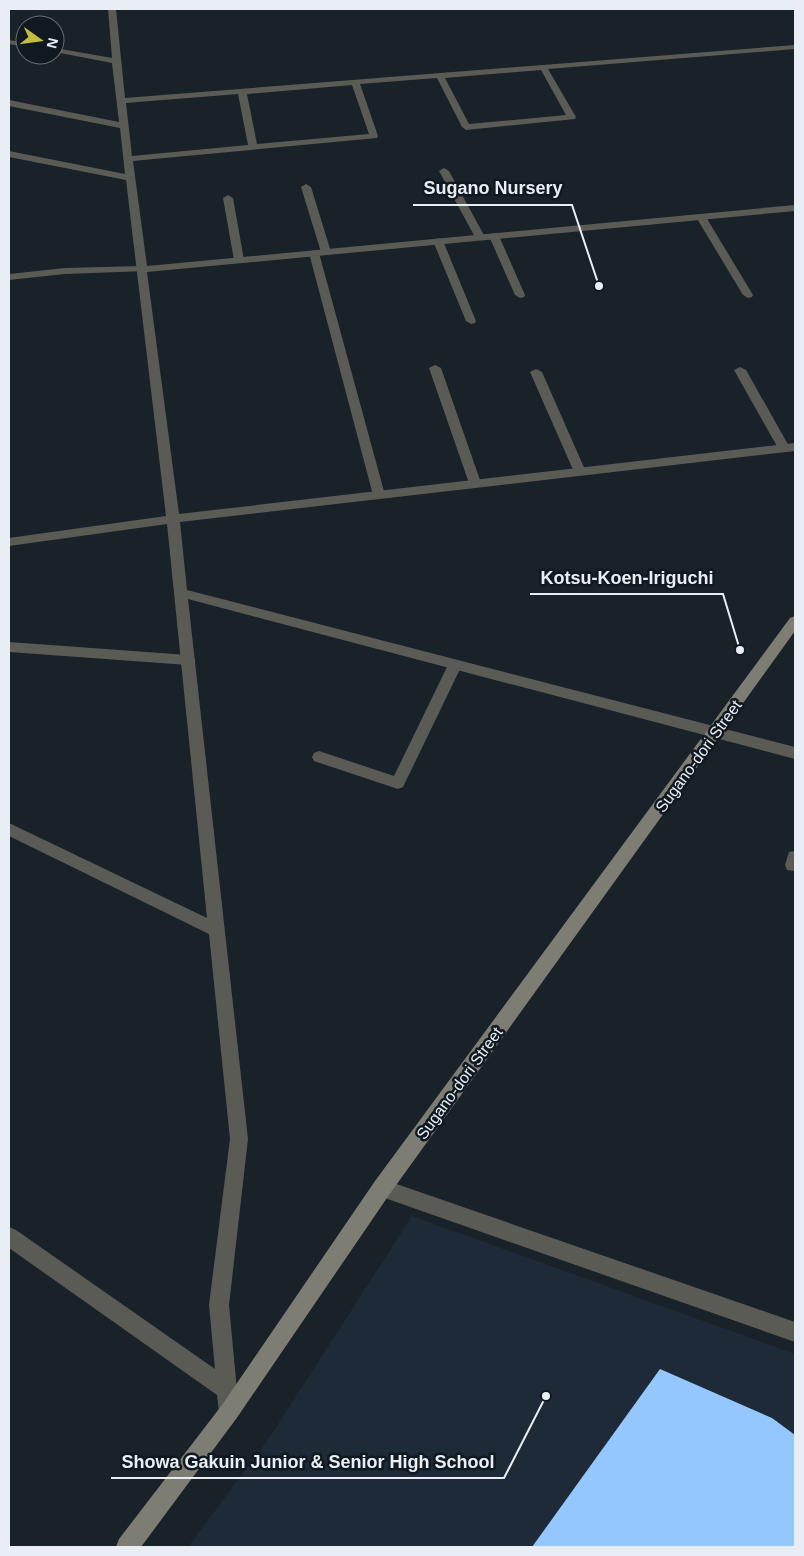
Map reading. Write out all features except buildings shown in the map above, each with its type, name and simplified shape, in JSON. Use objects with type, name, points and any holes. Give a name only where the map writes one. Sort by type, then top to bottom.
[{"type":"street","points":[[112,9],[116,61],[130,159],[173,519],[239,1139],[219,1305],[229,1412]]},
{"type":"street","points":[[122,102],[795,47]]},
{"type":"street","points":[[65,52],[116,61]]},
{"type":"street","points":[[440,76],[466,127],[572,116],[543,67]]},
{"type":"street","points":[[130,159],[374,136],[355,82]]},
{"type":"street","points":[[242,92],[254,147]]},
{"type":"street","points":[[9,103],[125,126]]},
{"type":"street","points":[[9,154],[132,178]]},
{"type":"street","points":[[444,171],[480,238]]},
{"type":"street","points":[[306,187],[326,252]]},
{"type":"street","points":[[228,198],[239,260]]},
{"type":"street","points":[[9,277],[66,272],[142,269],[795,208]]},
{"type":"street","points":[[701,217],[748,295]]},
{"type":"street","points":[[494,236],[520,295]]},
{"type":"street","points":[[438,241],[470,321]]},
{"type":"street","points":[[314,253],[379,495]]},
{"type":"street","points":[[435,368],[475,483]]},
{"type":"street","points":[[9,542],[173,519],[790,448],[740,370]]},
{"type":"street","points":[[536,372],[580,472]]},
{"type":"street","points":[[181,593],[795,753]]},
{"type":"street","name":"Sugano-dori Street","points":[[127,1547],[229,1412],[382,1188],[795,621]]},
{"type":"street","points":[[9,647],[188,660]]},
{"type":"street","points":[[319,757],[398,782],[455,665]]},
{"type":"street","points":[[9,829],[217,930]]},
{"type":"street","points":[[382,1188],[795,1332]]},
{"type":"street","points":[[9,1237],[227,1390]]},
{"type":"shaded area","points":[[412,1216],[795,1354],[795,1547],[188,1547],[269,1438]]},
{"type":"place","name":"Sugano Nursery","points":[[599,286]]},
{"type":"place","name":"Kotsu-Koen-Iriguchi","points":[[740,650]]},
{"type":"place","name":"Showa Gakuin Junior & Senior High School","points":[[546,1396]]}]
